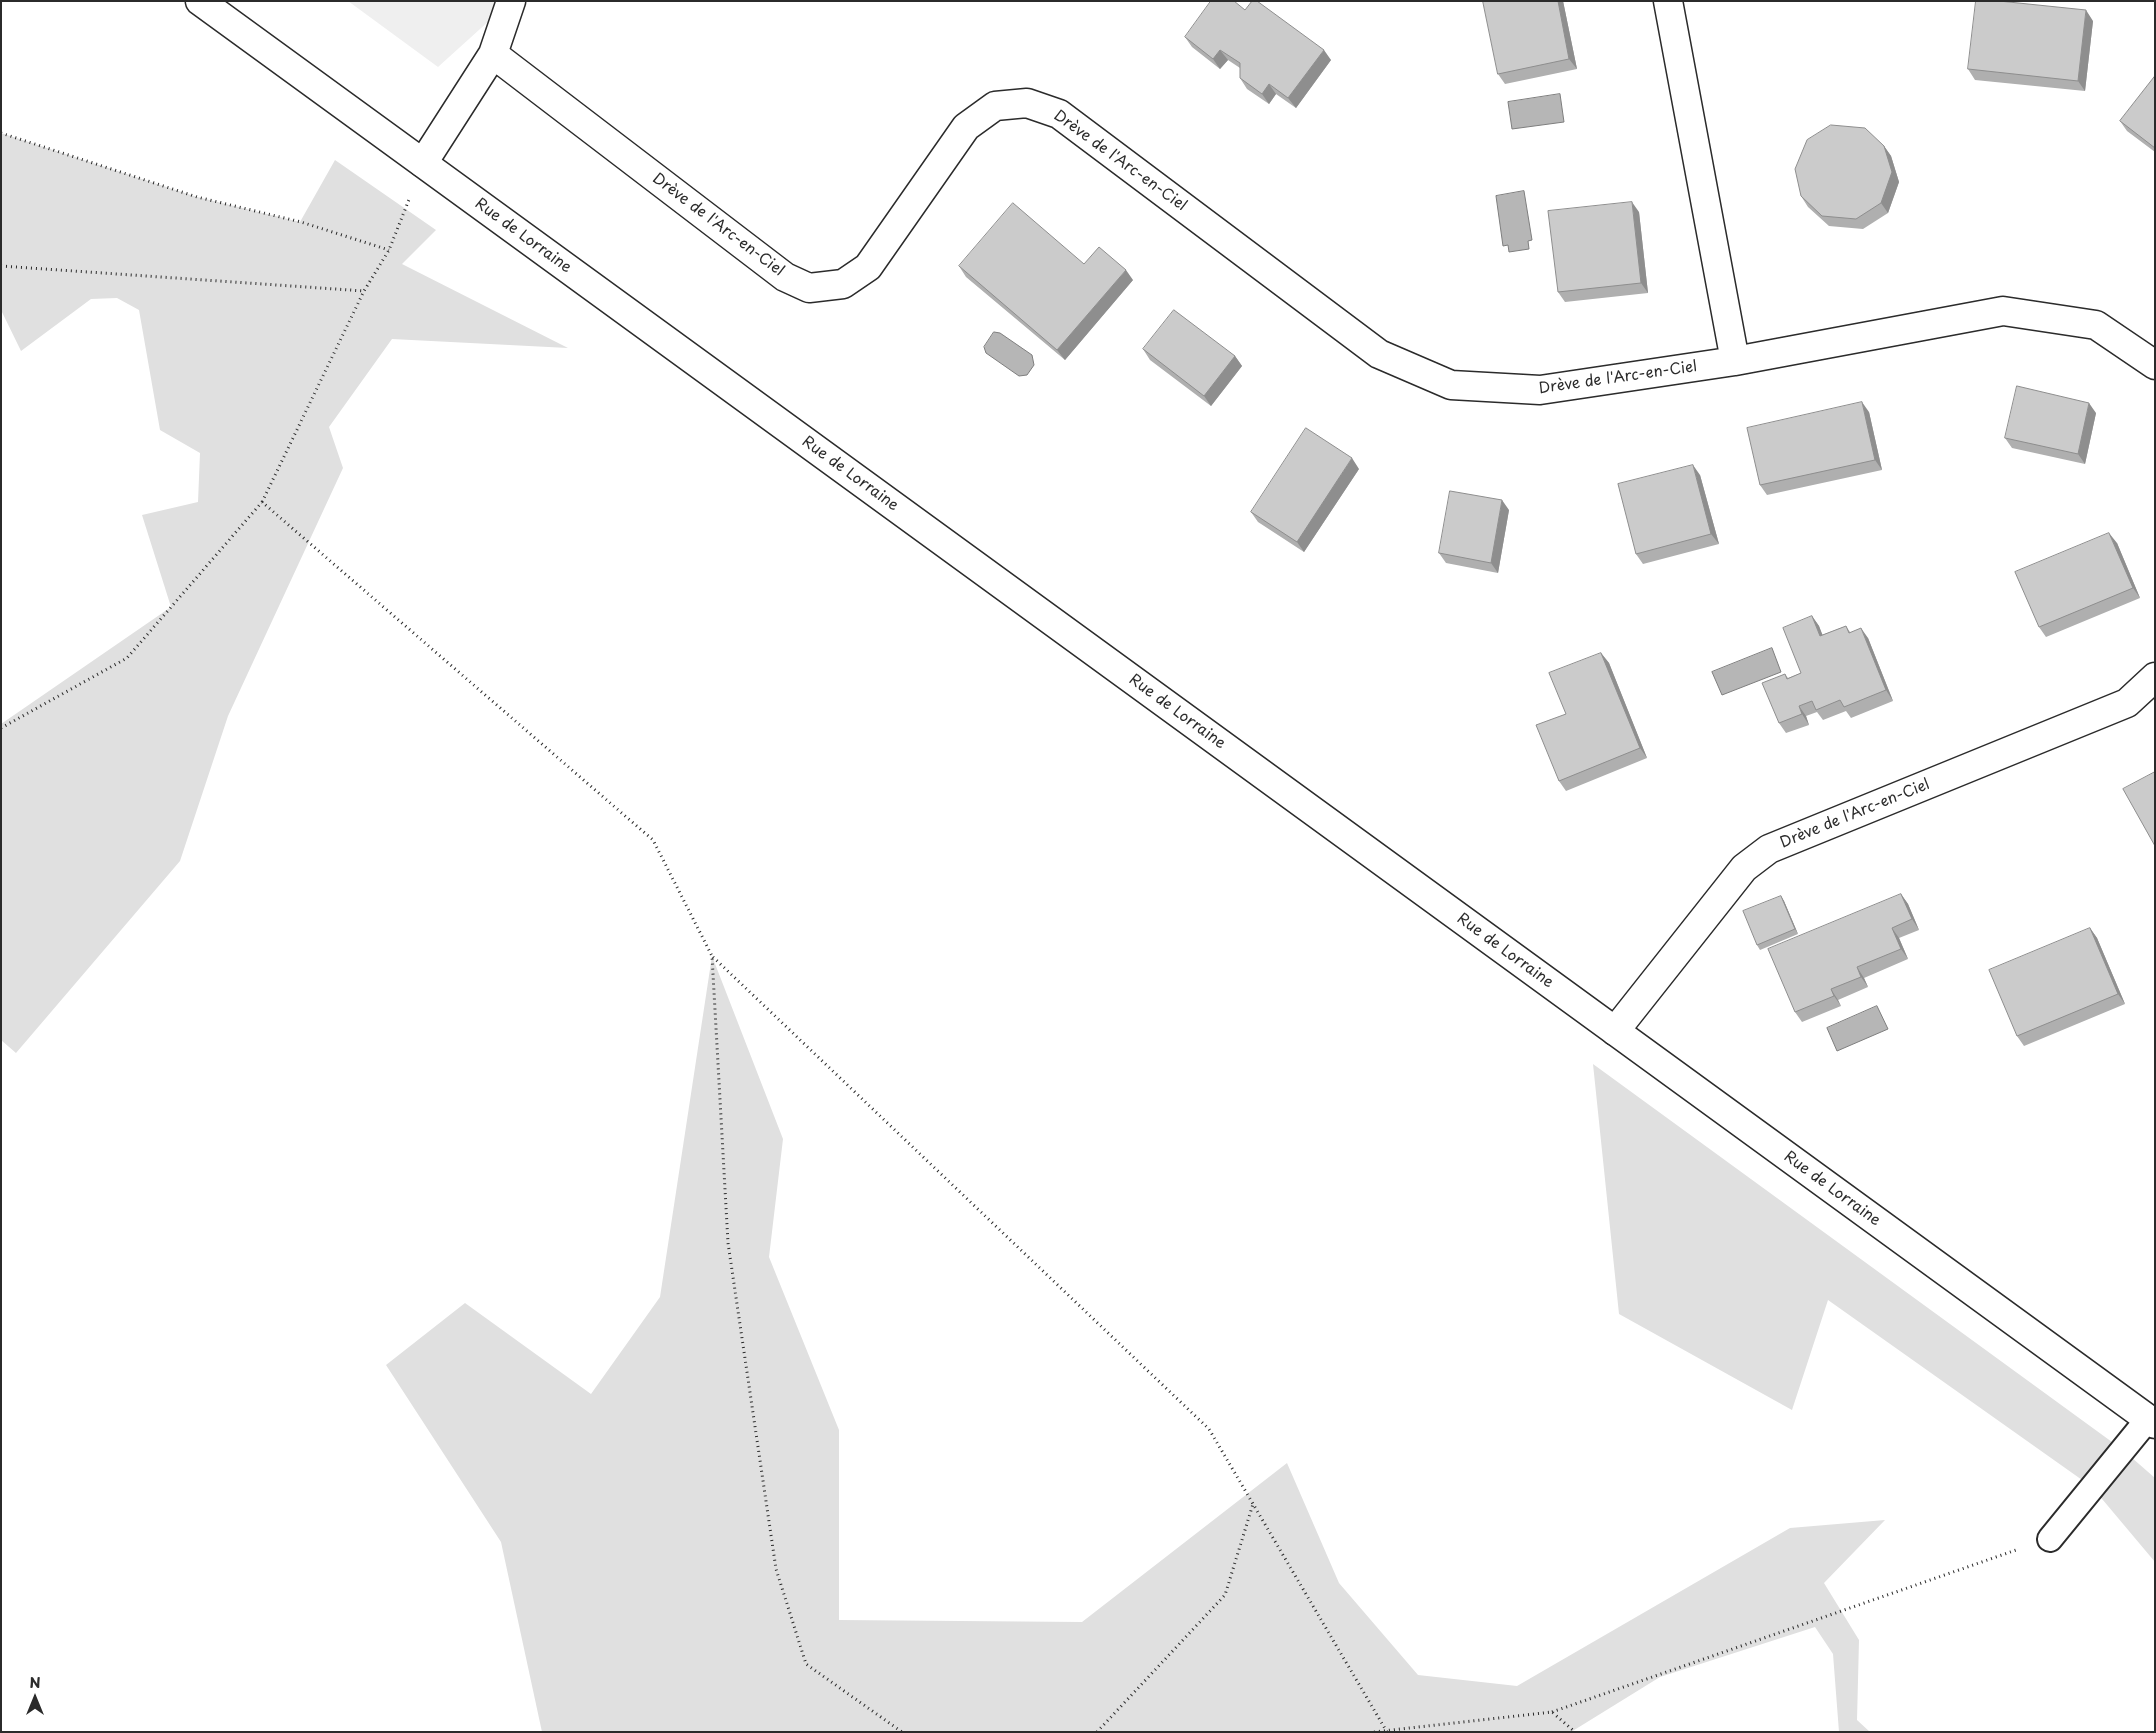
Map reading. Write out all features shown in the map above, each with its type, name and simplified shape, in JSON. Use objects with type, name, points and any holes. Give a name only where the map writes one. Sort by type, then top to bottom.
[{"type":"street","name":"Rue de Lorraine","points":[[200,1],[2151,1421]]},
{"type":"street","points":[[423,163],[492,54],[511,1]]},
{"type":"street","points":[[1668,1],[1735,361]]},
{"type":"street","name":"Drève de l'Arc-en-Ciel","points":[[492,54],[785,277],[809,288],[843,284],[868,267],[966,127],[995,106],[1027,103],[1059,114],[1379,354],[1451,385],[1540,390],[1735,361],[2004,311],[2096,325],[2155,365]]},
{"type":"street","name":"Drève de l'Arc-en-Ciel","points":[[1615,1031],[1744,868],[1769,849],[2127,703],[2155,677]]},
{"type":"lane","points":[[2050,1539],[2151,1421]]},
{"type":"path","points":[[1,133],[197,197],[301,222],[389,250]]},
{"type":"path","points":[[1,728],[127,658],[262,502],[364,291],[389,250],[423,163]]},
{"type":"path","points":[[1,266],[364,291]]},
{"type":"path","points":[[262,502],[653,840],[712,956],[1209,1429],[1387,1732]]},
{"type":"path","points":[[712,956],[728,1243],[776,1569],[806,1664],[902,1732]]},
{"type":"path","points":[[1097,1732],[1225,1595],[1253,1504]]},
{"type":"path","points":[[1374,1732],[1552,1712],[2050,1539]]},
{"type":"path","points":[[1552,1712],[1575,1732]]},
{"type":"shaded area","points":[[348,1],[511,1],[438,67]]},
{"type":"shaded area","points":[[1560,94],[1564,122],[1512,129],[1508,102]]},
{"type":"shaded area","points":[[1,133],[197,197],[300,222],[335,160],[436,230],[402,264],[568,348],[392,339],[329,427],[343,468],[228,716],[180,861],[16,1053],[1,1040],[1,724],[171,607],[142,515],[198,502],[200,453],[160,430],[139,310],[117,298],[91,299],[21,351],[1,310]]},
{"type":"shaded area","points":[[1524,191],[1532,240],[1528,241],[1529,249],[1509,252],[1508,245],[1503,246],[1496,196]]},
{"type":"shaded area","points":[[994,332],[1000,333],[1032,355],[1034,365],[1027,375],[1019,376],[986,353],[984,347]]},
{"type":"shaded area","points":[[1772,648],[1781,672],[1722,695],[1712,672]]},
{"type":"shaded area","points":[[712,956],[783,1139],[769,1257],[839,1430],[839,1620],[1082,1622],[1287,1463],[1339,1583],[1418,1675],[1517,1686],[1790,1528],[1885,1520],[1824,1583],[1859,1640],[1857,1720],[1870,1732],[1839,1732],[1833,1654],[1815,1627],[1660,1677],[1571,1732],[542,1732],[501,1542],[386,1365],[465,1303],[591,1394],[660,1297]]},
{"type":"shaded area","points":[[1877,1006],[1888,1029],[1837,1051],[1827,1028]]},
{"type":"shaded area","points":[[1593,1064],[2123,1450],[2155,1478],[2155,1562],[2092,1487],[1828,1300],[1792,1410],[1619,1314]]},
{"type":"building","points":[[1211,1],[1234,1],[1245,10],[1252,1],[1257,1],[1324,50],[1288,98],[1269,84],[1262,94],[1240,78],[1240,63],[1220,50],[1213,59],[1185,37]]},
{"type":"building","points":[[1483,1],[1558,1],[1569,59],[1498,74]]},
{"type":"building","points":[[1976,1],[1999,1],[2086,10],[2078,81],[1968,69]]},
{"type":"building","points":[[2155,76],[2155,148],[2120,121]]},
{"type":"building","points":[[1831,125],[1865,128],[1884,146],[1892,172],[1881,203],[1856,219],[1822,216],[1801,196],[1795,169],[1807,140]]},
{"type":"building","points":[[1632,202],[1641,283],[1558,292],[1548,211]]},
{"type":"building","points":[[1013,203],[1084,264],[1099,247],[1126,270],[1057,350],[959,266]]},
{"type":"building","points":[[1174,310],[1235,356],[1204,396],[1143,349]]},
{"type":"building","points":[[2017,386],[2089,403],[2078,454],[2005,438]]},
{"type":"building","points":[[1862,402],[1875,460],[1760,485],[1747,428]]},
{"type":"building","points":[[1306,428],[1352,458],[1297,542],[1251,512]]},
{"type":"building","points":[[1693,465],[1711,534],[1636,554],[1618,484]]},
{"type":"building","points":[[1450,491],[1502,500],[1491,563],[1439,553]]},
{"type":"building","points":[[2109,533],[2133,588],[2039,627],[2015,572]]},
{"type":"building","points":[[1812,616],[1820,636],[1846,626],[1849,633],[1861,628],[1886,690],[1844,707],[1840,700],[1816,710],[1812,701],[1799,706],[1802,714],[1779,723],[1762,683],[1785,674],[1787,679],[1801,673],[1783,628]]},
{"type":"building","points":[[1601,653],[1640,748],[1559,781],[1536,725],[1566,714],[1549,673]]},
{"type":"building","points":[[2155,772],[2155,846],[2123,789]]},
{"type":"building","points":[[1901,894],[1912,919],[1892,928],[1901,949],[1857,967],[1861,977],[1831,989],[1834,996],[1795,1012],[1768,949]]},
{"type":"building","points":[[1781,896],[1795,929],[1757,945],[1743,911]]},
{"type":"building","points":[[2090,928],[2118,994],[2017,1036],[1989,970]]}]
